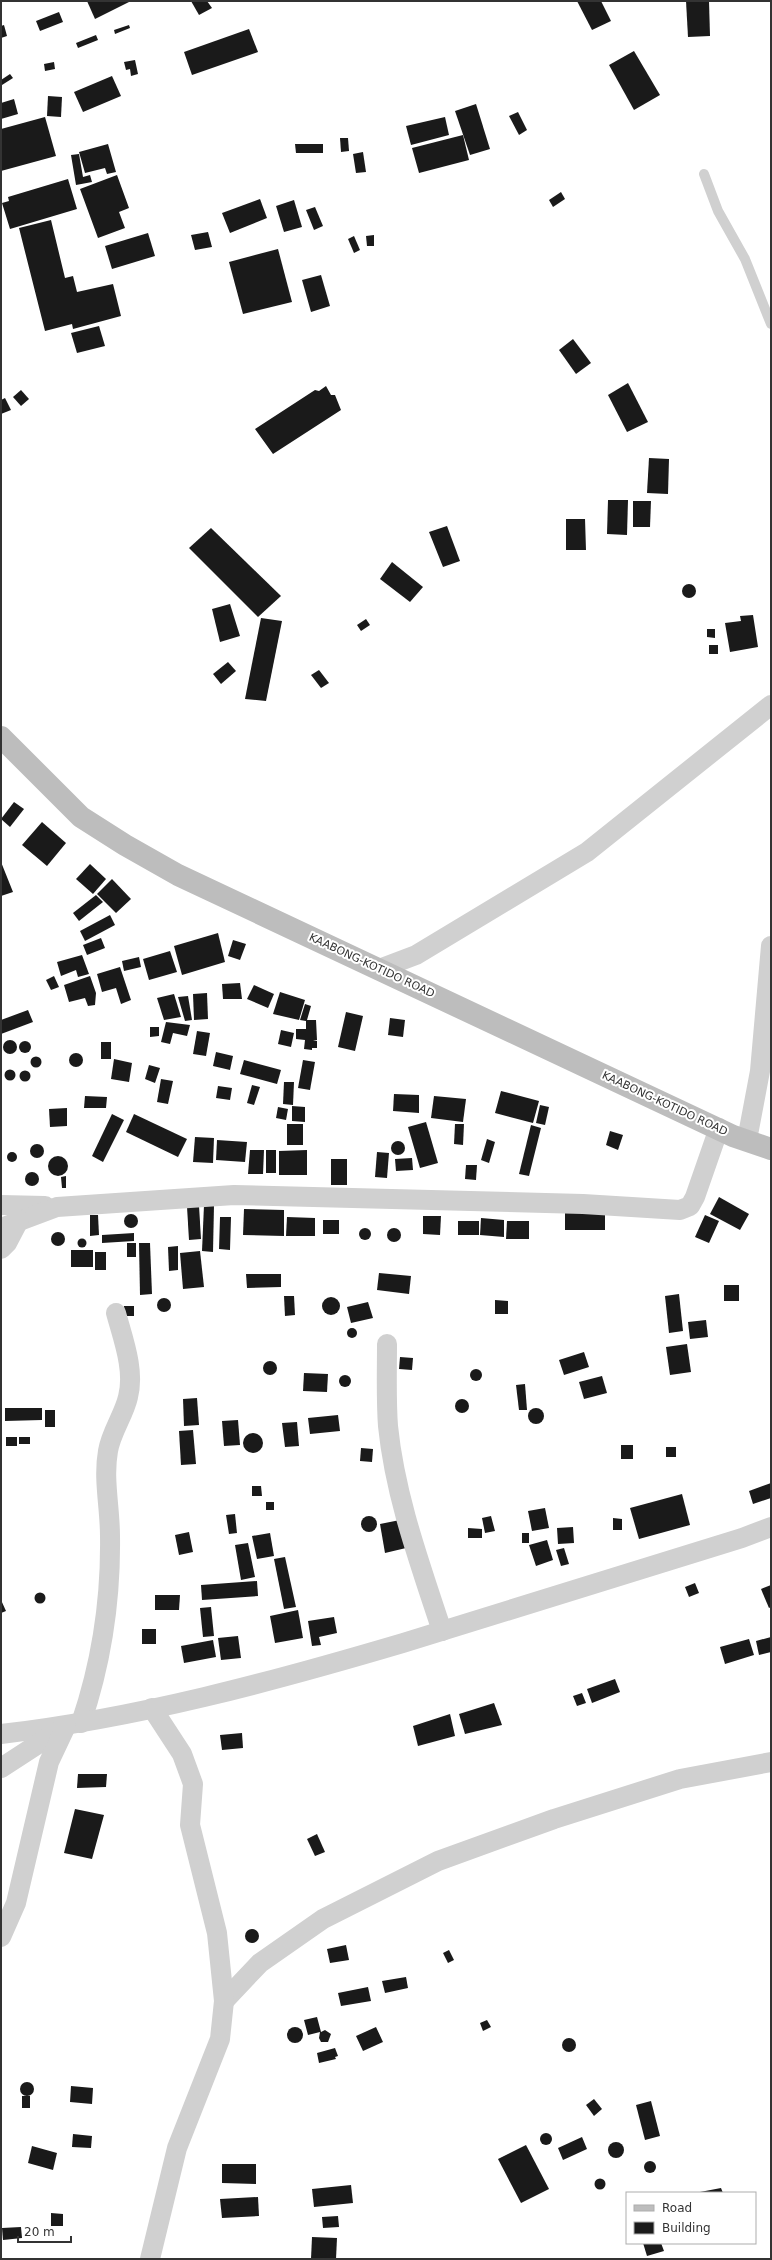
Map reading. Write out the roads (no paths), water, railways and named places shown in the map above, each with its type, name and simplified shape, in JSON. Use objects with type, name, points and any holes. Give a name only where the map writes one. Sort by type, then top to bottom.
[{"type":"main road","name":"KAABONG-KOTIDO ROAD","points":[[1,737],[81,817],[125,845],[178,875],[719,1128],[771,1149]]},
{"type":"street","points":[[379,969],[416,955],[587,852],[771,705]]},
{"type":"street","points":[[747,1140],[760,1071],[771,946]]},
{"type":"street","points":[[1,1204],[56,1207],[234,1195],[583,1204],[680,1210],[690,1206],[719,1128]]},
{"type":"street","points":[[1,1249],[7,1243],[10,1224],[56,1207]]},
{"type":"street","points":[[1,1937],[16,1903],[48,1762],[73,1725],[95,1682],[110,1581],[110,1533],[106,1478],[108,1450],[128,1396],[130,1369],[116,1314]]},
{"type":"street","points":[[387,1344],[388,1426],[396,1474],[415,1551],[442,1631]]},
{"type":"street","points":[[1,1734],[73,1725],[276,1680],[442,1631],[742,1538],[771,1527]]},
{"type":"street","points":[[150,2259],[177,2148],[220,2039],[224,2001],[216,1932],[190,1825],[193,1784],[182,1754],[152,1708]]},
{"type":"street","points":[[1,1768],[73,1725]]},
{"type":"street","points":[[224,2001],[260,1963],[322,1919],[438,1861],[554,1819],[680,1779],[771,1762]]},
{"type":"lane","points":[[704,174],[718,211],[745,260],[771,324]]}]
